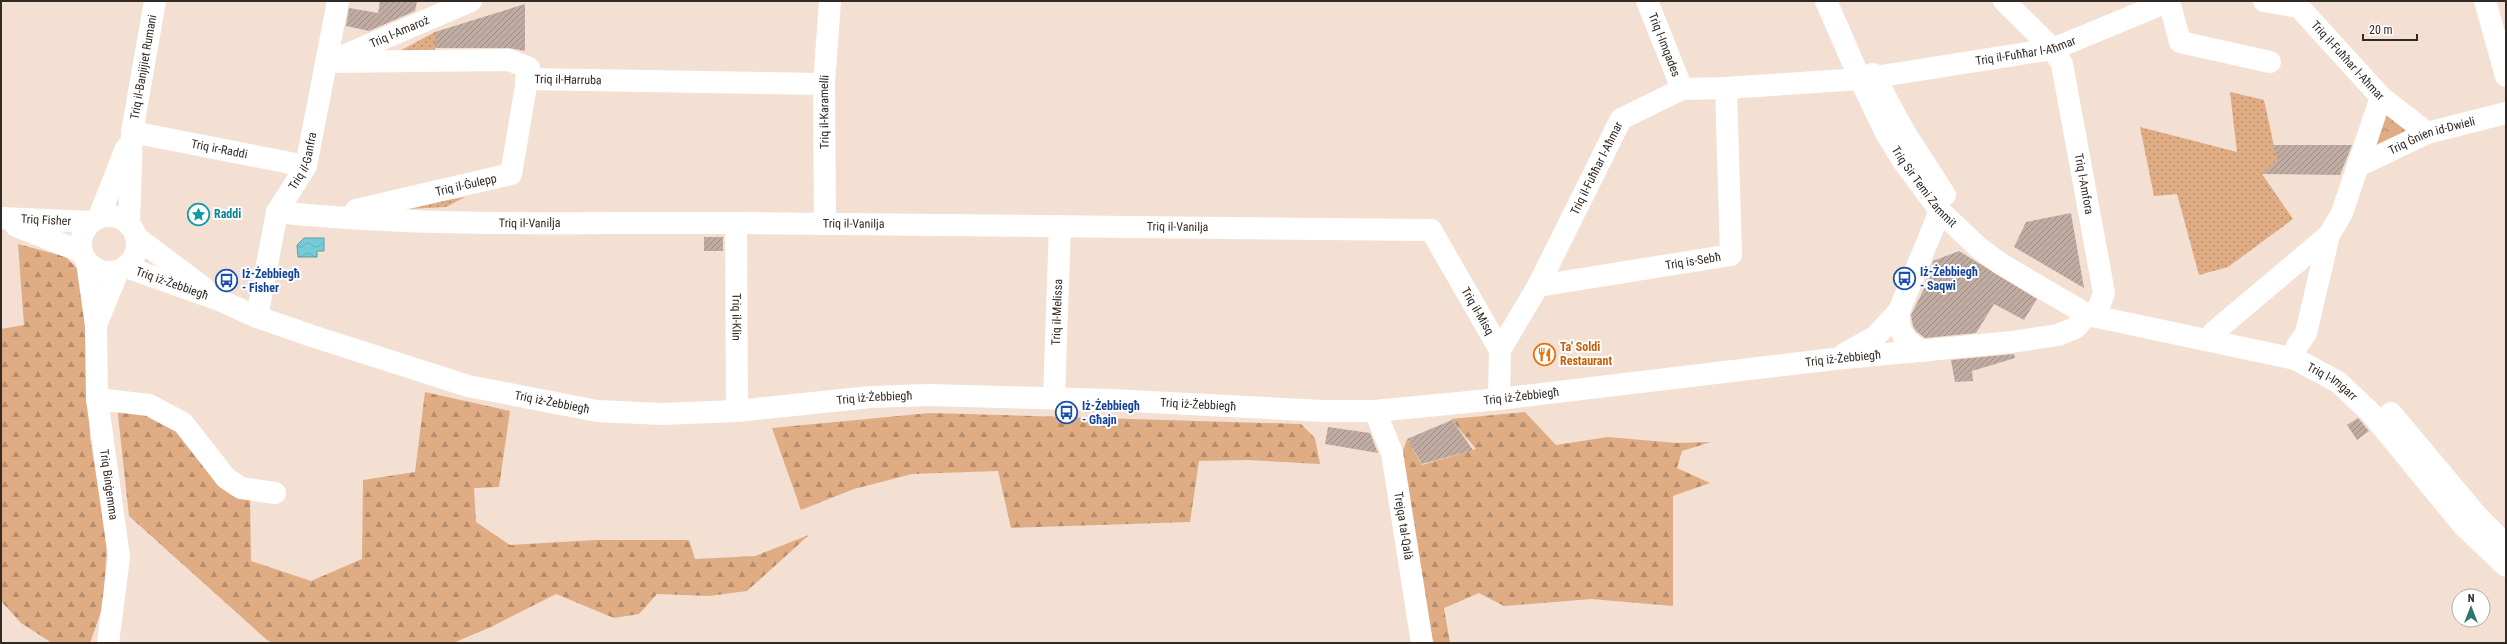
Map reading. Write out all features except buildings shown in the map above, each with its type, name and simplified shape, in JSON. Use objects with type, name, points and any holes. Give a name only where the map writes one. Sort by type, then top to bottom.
[{"type":"street","name":"Triq il-Banjijiet Rumani","points":[[132,230],[132,132],[155,1]]},
{"type":"street","name":"Triq il-Ganfra","points":[[257,317],[277,212],[306,166],[338,1]]},
{"type":"street","name":"Triq il-Karamelli","points":[[825,224],[824,84],[830,1]]},
{"type":"street","name":"Triq l-Imqades","points":[[1647,1],[1682,88]]},
{"type":"street","name":"Triq Sir Temi Zammit","points":[[1826,1],[1867,78],[1905,133],[1950,203],[1981,237],[2036,277],[2093,312]]},
{"type":"street","name":"Triq Sir Temi Zammit","points":[[1839,1],[1886,133],[1940,211],[1957,229],[2001,264],[2093,312]]},
{"type":"street","name":"Triq l-Amfora","points":[[2004,1],[2053,49],[2062,64],[2104,293],[2093,312]]},
{"type":"street","name":"Triq il-Fuħħar l-Aħmar","points":[[2264,1],[2299,7],[2381,97],[2427,133]]},
{"type":"street","points":[[2485,1],[2506,76]]},
{"type":"street","name":"Triq l-Amaroż","points":[[327,62],[464,2]]},
{"type":"street","name":"Triq il-Fuħħar l-Aħmar","points":[[1500,350],[1538,286],[1621,119],[1682,88],[1726,88],[1867,78],[2053,49],[2162,2]]},
{"type":"street","points":[[2162,2],[2180,42],[2270,62]]},
{"type":"street","name":"Triq il-Ħarruba","points":[[327,62],[509,60],[529,68],[526,80],[824,84]]},
{"type":"street","name":"Triq il-Ġulepp","points":[[327,217],[511,174],[526,80]]},
{"type":"street","name":"Triq is-Sebħ","points":[[1538,286],[1731,255],[1726,88]]},
{"type":"street","points":[[2297,346],[2306,333],[2329,236],[2342,214],[2360,165],[2381,97]]},
{"type":"street","name":"Triq Ġnien id-Dwieli","points":[[2360,165],[2427,133],[2506,113]]},
{"type":"street","name":"Triq il-Banjijiet Rumani","points":[[95,220],[132,132]]},
{"type":"street","name":"Triq ir-Raddi","points":[[132,132],[306,166]]},
{"type":"street","points":[[1834,359],[1875,337],[1899,311],[1940,211]]},
{"type":"street","name":"Triq il-Vanilja","points":[[277,212],[327,217],[517,223],[736,222],[1431,230]]},
{"type":"street","points":[[115,216],[132,230],[136,254],[122,269],[102,271],[84,257],[81,241],[95,220],[115,216]]},
{"type":"street","name":"Triq Fisher","points":[[1,219],[95,220]]},
{"type":"street","name":"Triq Fisher","points":[[1,219],[84,257]]},
{"type":"street","name":"Triq il-Klin","points":[[736,222],[737,411]]},
{"type":"street","name":"Triq il-Melissa","points":[[1054,398],[1060,226]]},
{"type":"street","name":"Triq iż-Żebbiegħ","points":[[132,230],[219,300]]},
{"type":"street","name":"Triq il-Misq","points":[[1431,230],[1500,350]]},
{"type":"street","points":[[2214,332],[2329,236]]},
{"type":"street","name":"Triq Binġemma","points":[[84,257],[96,326],[97,399],[119,557],[108,643]]},
{"type":"street","name":"Triq iż-Żebbiegħ","points":[[122,269],[219,300],[257,317],[371,356],[476,388],[596,411],[662,414],[737,411],[870,398],[930,395],[1054,398],[1324,411],[1375,411],[1499,399],[1834,359],[1923,351],[2058,335],[2075,328],[2093,312]]},
{"type":"street","name":"Triq Binġemma","points":[[96,326],[122,269]]},
{"type":"street","points":[[1899,311],[1900,334],[1911,345],[1923,351]]},
{"type":"street","name":"Triq l-Imġarr","points":[[2093,312],[2297,346],[2347,370],[2383,403],[2478,517],[2506,545]]},
{"type":"street","name":"Triq l-Imġarr","points":[[2093,312],[2295,359],[2338,382],[2371,412],[2463,524],[2506,566]]},
{"type":"street","points":[[1499,399],[1500,350]]},
{"type":"street","points":[[97,399],[149,405],[183,423],[226,478],[241,488],[275,493]]},
{"type":"street","name":"Trejqa tal-Qalà","points":[[1375,411],[1392,453],[1422,643]]},
{"type":"green space","points":[[435,32],[435,52],[396,53]]},
{"type":"green space","points":[[2230,92],[2264,100],[2277,160],[2262,174],[2293,219],[2228,267],[2199,275],[2177,194],[2154,196],[2140,127],[2237,152]]},
{"type":"green space","points":[[2385,111],[2409,130],[2375,148]]},
{"type":"green space","points":[[465,197],[446,207],[389,210]]},
{"type":"green space","points":[[18,244],[66,257],[92,285],[86,310],[90,437],[107,545],[103,606],[90,643],[52,643],[21,623],[1,601],[1,329],[24,325]]},
{"type":"green space","points":[[425,392],[510,411],[499,487],[474,488],[476,522],[510,545],[595,540],[689,540],[695,559],[755,556],[809,535],[747,591],[709,596],[657,594],[639,614],[614,618],[556,594],[491,627],[453,643],[273,643],[267,640],[129,516],[117,406],[164,416],[250,496],[251,561],[311,581],[362,559],[363,480],[415,472]]},
{"type":"green space","points":[[1525,412],[1556,445],[1608,437],[1676,443],[1711,442],[1682,451],[1677,468],[1710,483],[1673,496],[1673,606],[1591,599],[1504,606],[1479,593],[1444,608],[1450,643],[1433,643],[1400,459],[1407,439],[1422,465],[1476,449],[1451,419]]},
{"type":"green space","points":[[930,413],[1301,424],[1315,438],[1320,464],[1248,460],[1199,461],[1190,522],[1011,528],[998,471],[912,474],[854,489],[801,510],[772,428]]},
{"type":"water","points":[[304,238],[324,238],[324,251],[317,251],[317,257],[298,257],[297,245]]},
{"type":"place","name":"Raddi","points":[[198,214]]},
{"type":"place","name":"Iż-Żebbiegħ - Saqwi","points":[[1905,279]]},
{"type":"place","name":"Iż-Żebbiegħ - Fisher","points":[[226,281]]},
{"type":"place","name":"Ta' Soldi Restaurant","points":[[1545,354]]},
{"type":"place","name":"Iż-Żebbiegħ - Għajn","points":[[1067,413]]}]
